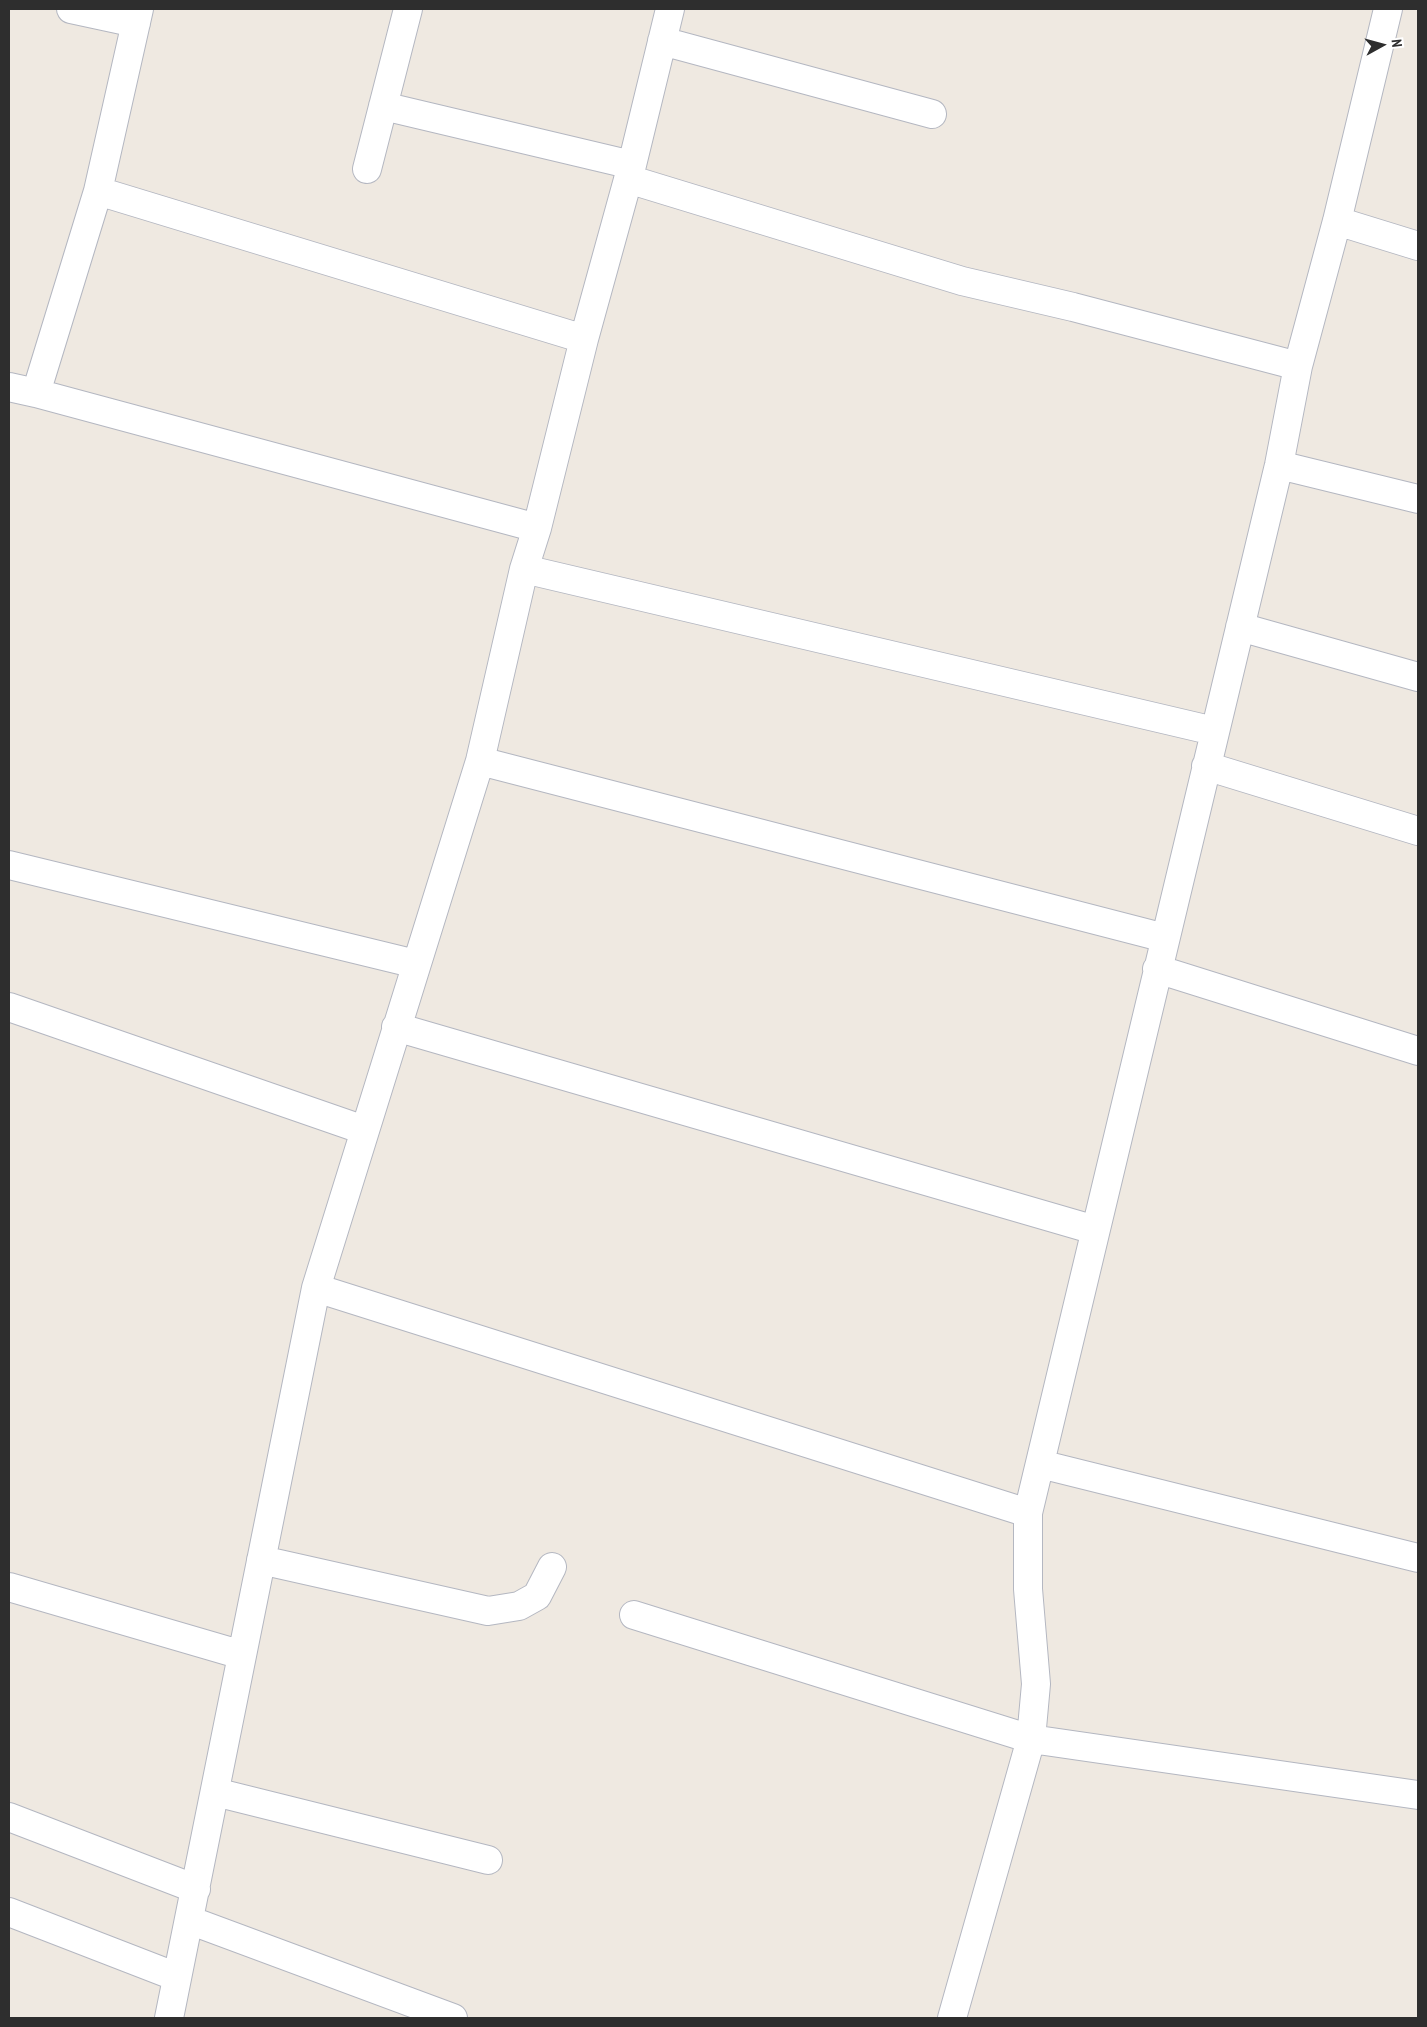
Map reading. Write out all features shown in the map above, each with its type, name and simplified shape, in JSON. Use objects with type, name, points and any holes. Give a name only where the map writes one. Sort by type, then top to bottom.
[{"type":"street","points":[[36,393],[98,191],[138,16],[71,9]]},
{"type":"street","points":[[367,169],[408,9]]},
{"type":"street","points":[[169,2018],[316,1288],[480,761],[524,569],[537,528],[584,339],[630,172],[670,9]]},
{"type":"street","points":[[952,2018],[1030,1739],[1036,1684],[1028,1589],[1028,1513],[1279,465],[1298,366],[1337,221],[1388,9]]},
{"type":"street","points":[[662,41],[932,114]]},
{"type":"street","points":[[383,106],[630,172],[962,282],[1073,307],[1298,366]]},
{"type":"street","points":[[98,191],[584,339]]},
{"type":"street","points":[[1337,221],[1418,246]]},
{"type":"street","points":[[9,387],[537,528]]},
{"type":"street","points":[[1279,465],[1418,499]]},
{"type":"street","points":[[524,569],[1214,731]]},
{"type":"street","points":[[1240,627],[1418,677]]},
{"type":"street","points":[[480,761],[1165,938]]},
{"type":"street","points":[[1206,766],[1418,831]]},
{"type":"street","points":[[9,865],[416,964]]},
{"type":"street","points":[[1157,969],[1418,1051]]},
{"type":"street","points":[[9,1007],[364,1130]]},
{"type":"street","points":[[396,1027],[1096,1230]]},
{"type":"street","points":[[316,1288],[1028,1513]]},
{"type":"street","points":[[1040,1464],[1418,1558]]},
{"type":"street","points":[[262,1560],[488,1611],[519,1606],[537,1596],[552,1567]]},
{"type":"street","points":[[9,1587],[242,1655]]},
{"type":"street","points":[[634,1615],[1030,1739],[1418,1795]]},
{"type":"street","points":[[215,1792],[488,1860]]},
{"type":"street","points":[[9,1817],[196,1889]]},
{"type":"street","points":[[9,1912],[177,1977]]},
{"type":"street","points":[[189,1920],[453,2018]]}]
